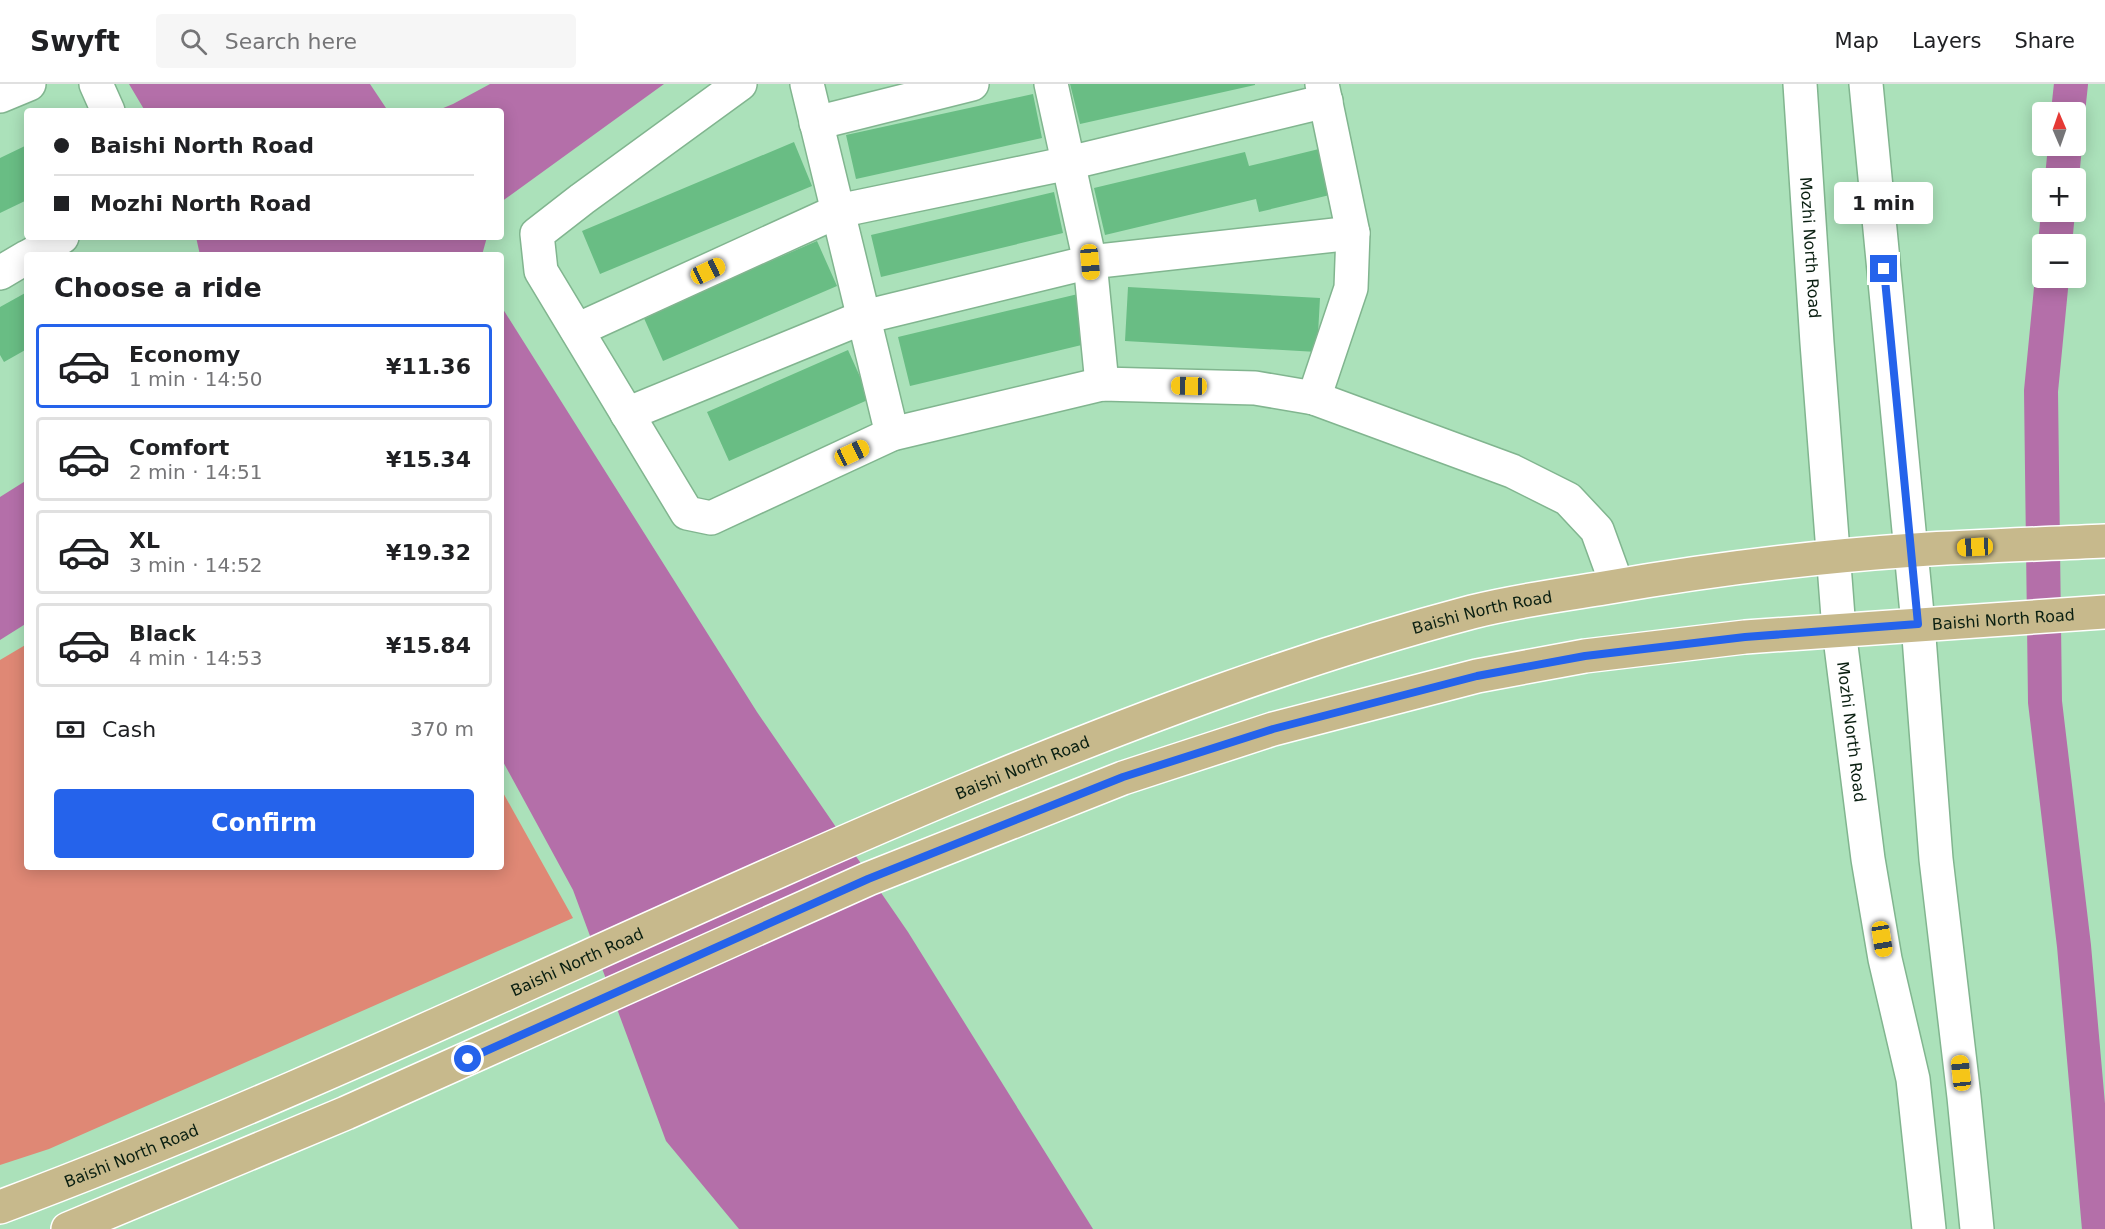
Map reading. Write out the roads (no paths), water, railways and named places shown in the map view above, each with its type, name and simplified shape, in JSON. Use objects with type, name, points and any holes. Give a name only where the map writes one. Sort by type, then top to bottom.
[{"type":"main road","name":"Baishi North Road","points":[[0,1207],[87,1174],[328,1073],[845,841],[1102,734],[1314,658],[1477,611],[1683,575],[1911,551],[2105,541]]},
{"type":"main road","name":"Baishi North Road","points":[[68,1229],[346,1113],[868,879],[1123,777],[1273,729],[1477,676],[1585,656],[1745,637],[2105,612]]},
{"type":"street","points":[[0,96],[29,84]]},
{"type":"street","points":[[96,84],[107,108]]},
{"type":"street","points":[[740,84],[537,234],[542,271],[687,513],[711,518],[892,434],[1102,384],[1255,388],[1314,398],[1512,471],[1568,499],[1597,530],[1617,585]]},
{"type":"street","points":[[807,84],[892,434]]},
{"type":"street","points":[[816,123],[972,84]]},
{"type":"street","points":[[1051,84],[1090,262],[1102,384]]},
{"type":"street","name":"Mozhi North Road","points":[[1800,84],[1839,630],[1868,859],[1885,959],[1912,1079],[1929,1229]]},
{"type":"street","points":[[1866,84],[1918,624],[1936,859],[1977,1229]]},
{"type":"street","points":[[577,330],[838,211],[1069,163],[1324,93],[1353,233],[1351,288],[1314,398]]},
{"type":"street","points":[[627,414],[864,317],[1090,262],[1353,233]]},
{"type":"street","points":[[36,252],[57,240]]},
{"type":"street","points":[[0,273],[24,259]]},
{"type":"waterway","points":[[2069,102],[2071,84]]},
{"type":"waterway","points":[[2063,168],[2064,156]]},
{"type":"waterway","points":[[2056,234],[2057,222]]},
{"type":"waterway","points":[[2051,288],[2041,391],[2045,702],[2074,946],[2099,1229]]}]
